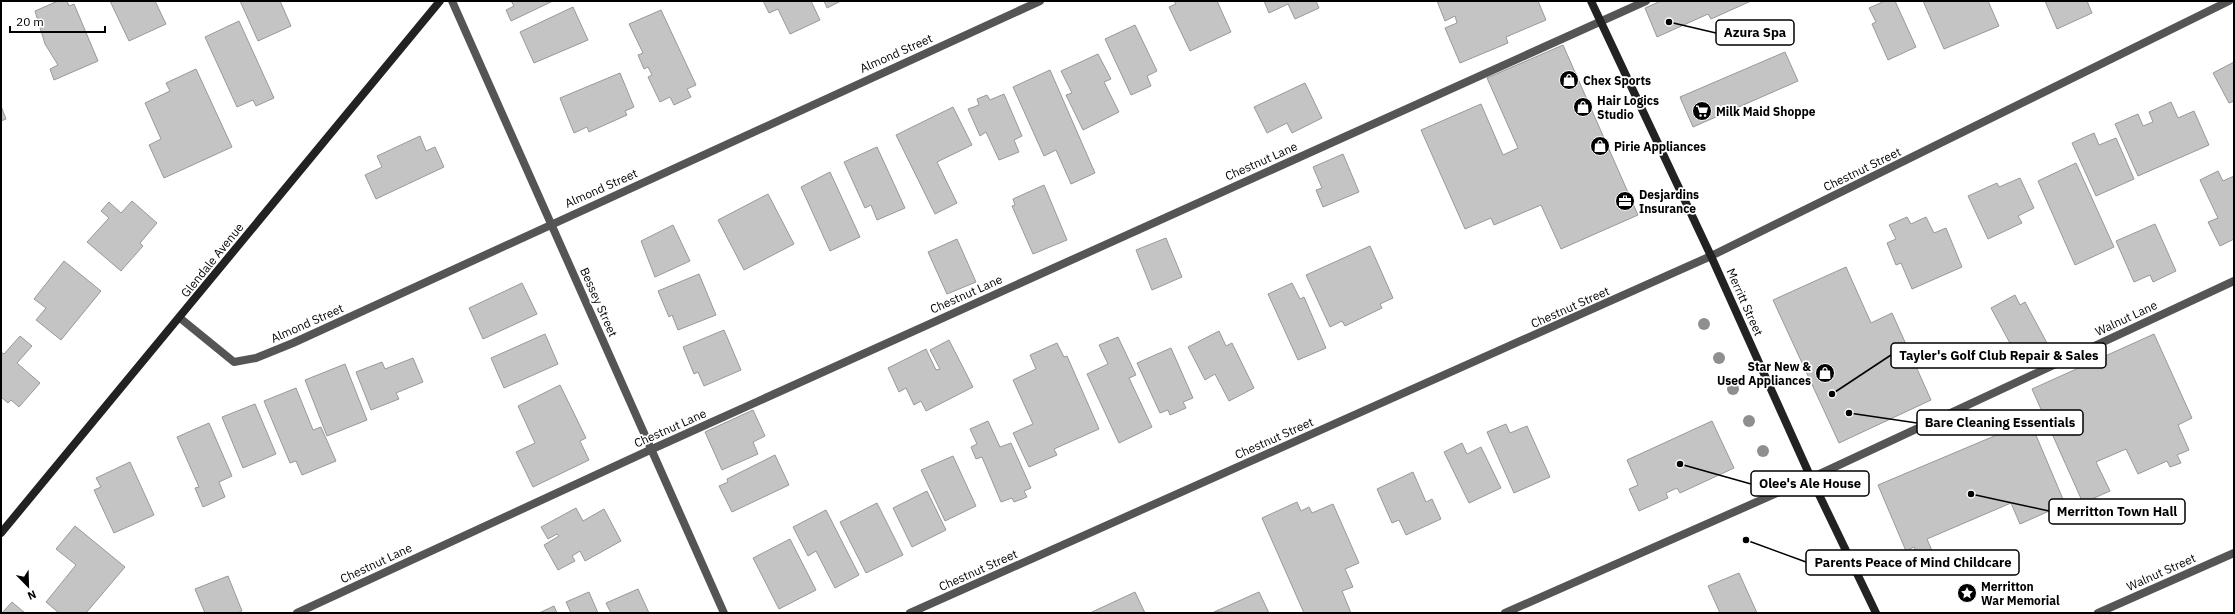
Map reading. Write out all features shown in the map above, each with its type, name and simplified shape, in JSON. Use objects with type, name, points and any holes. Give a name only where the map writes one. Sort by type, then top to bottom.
[{"type":"main road","name":"Glendale Avenue","points":[[1,533],[180,318],[440,1]]},
{"type":"main road","name":"Merritt Street","points":[[1591,1],[1711,256],[1811,478],[1876,613]]},
{"type":"street","name":"Bessey Street","points":[[452,1],[552,223],[650,450],[724,613]]},
{"type":"street","name":"Almond Street","points":[[180,318],[234,362],[256,358],[293,343],[552,223],[1040,1]]},
{"type":"street","name":"Chestnut Lane","points":[[297,613],[650,450],[1646,1]]},
{"type":"street","name":"Chestnut Street","points":[[910,613],[1711,256],[2229,1]]},
{"type":"street","name":"Walnut Lane","points":[[1505,613],[1811,478],[2234,281]]},
{"type":"street","name":"Walnut Street","points":[[2098,613],[2234,553]]},
{"type":"building","points":[[58,1],[67,1],[69,6],[74,4],[98,61],[54,80],[50,69],[58,65],[45,44],[35,11]]},
{"type":"building","points":[[110,1],[155,1],[166,24],[129,41]]},
{"type":"building","points":[[240,1],[280,1],[291,26],[258,41]]},
{"type":"building","points":[[511,1],[553,1],[511,21],[506,10],[514,6]]},
{"type":"building","points":[[763,1],[811,1],[820,20],[790,34],[778,9],[769,13]]},
{"type":"building","points":[[824,1],[841,1],[827,8]]},
{"type":"building","points":[[1174,1],[1217,1],[1231,32],[1190,51],[1169,7],[1176,4]]},
{"type":"building","points":[[1264,1],[1316,1],[1319,8],[1295,19],[1288,4],[1269,13]]},
{"type":"building","points":[[1437,1],[1538,1],[1546,20],[1506,37],[1508,43],[1460,63],[1445,28],[1457,23],[1455,16],[1445,21]]},
{"type":"building","points":[[1661,1],[1751,1],[1711,19],[1708,14],[1657,37],[1645,8]]},
{"type":"building","points":[[1885,1],[1895,1],[1916,47],[1888,60],[1872,24],[1876,22],[1869,8]]},
{"type":"building","points":[[1923,1],[1988,1],[1999,26],[1944,49]]},
{"type":"building","points":[[2045,1],[2087,1],[2092,13],[2057,29]]},
{"type":"building","points":[[573,7],[588,40],[534,63],[520,32]]},
{"type":"building","points":[[661,10],[696,85],[687,89],[691,97],[674,105],[670,97],[660,102],[648,77],[652,75],[648,67],[644,69],[638,55],[643,53],[629,24]]},
{"type":"building","points":[[239,21],[274,98],[256,106],[253,100],[237,107],[205,37]]},
{"type":"building","points":[[1135,25],[1157,71],[1147,76],[1151,86],[1131,95],[1105,39]]},
{"type":"building","points":[[1563,45],[1638,215],[1561,249],[1541,205],[1494,225],[1491,218],[1465,229],[1421,130],[1481,104],[1503,155],[1518,148],[1487,78]]},
{"type":"building","points":[[1785,52],[1798,81],[1693,127],[1680,97]]},
{"type":"building","points":[[1098,54],[1111,79],[1104,82],[1119,112],[1083,130],[1066,95],[1072,93],[1061,71]]},
{"type":"building","points":[[2234,62],[2234,101],[2229,103],[2213,73]]},
{"type":"building","points":[[196,69],[232,147],[164,178],[149,145],[161,139],[145,103],[170,91],[166,83]]},
{"type":"building","points":[[1050,70],[1095,173],[1071,184],[1056,150],[1044,156],[1013,87]]},
{"type":"building","points":[[620,73],[634,107],[625,111],[627,115],[589,132],[587,127],[574,133],[560,98]]},
{"type":"building","points":[[1305,83],[1322,118],[1292,133],[1287,123],[1267,133],[1254,107]]},
{"type":"building","points":[[1004,94],[1022,136],[1014,140],[1019,152],[999,160],[986,132],[980,136],[968,109],[979,105],[977,99],[987,95],[990,100]]},
{"type":"building","points":[[2171,102],[2178,118],[2194,111],[2209,145],[2138,176],[2115,124],[2138,114],[2143,126],[2153,122],[2149,112]]},
{"type":"building","points":[[1,106],[6,119],[1,121]]},
{"type":"building","points":[[953,107],[972,145],[937,162],[957,203],[935,214],[896,135]]},
{"type":"building","points":[[2094,133],[2099,145],[2116,138],[2134,179],[2096,196],[2072,143]]},
{"type":"building","points":[[420,136],[426,151],[435,147],[444,167],[376,199],[365,175],[382,167],[377,156]]},
{"type":"building","points":[[877,147],[905,208],[877,220],[871,205],[865,208],[844,162]]},
{"type":"building","points":[[1343,154],[1359,192],[1323,207],[1316,190],[1322,188],[1313,167]]},
{"type":"building","points":[[2076,163],[2114,247],[2075,265],[2038,181]]},
{"type":"building","points":[[2218,171],[2223,181],[2234,176],[2234,239],[2220,246],[2208,222],[2218,218],[2200,180]]},
{"type":"building","points":[[830,172],[860,237],[830,251],[801,187]]},
{"type":"building","points":[[2020,178],[2034,208],[2018,216],[2022,223],[1988,239],[1968,196],[1997,183],[1999,187]]},
{"type":"building","points":[[1044,185],[1067,240],[1033,254],[1012,206],[1015,205],[1013,199]]},
{"type":"building","points":[[768,194],[794,244],[744,270],[718,220]]},
{"type":"building","points":[[132,201],[157,223],[140,243],[143,246],[121,271],[87,242],[109,218],[101,211],[109,202],[121,213]]},
{"type":"building","points":[[1907,217],[1911,224],[1926,217],[1934,233],[1946,228],[1962,267],[1912,289],[1901,263],[1896,265],[1887,243],[1896,239],[1889,225]]},
{"type":"building","points":[[2155,224],[2176,271],[2153,282],[2150,275],[2134,282],[2116,241]]},
{"type":"building","points":[[673,225],[690,261],[655,277],[641,241]]},
{"type":"building","points":[[1166,238],[1182,277],[1152,290],[1136,250]]},
{"type":"building","points":[[957,239],[976,282],[947,294],[928,252]]},
{"type":"building","points":[[1370,246],[1393,298],[1380,304],[1382,308],[1345,326],[1342,321],[1330,327],[1306,275]]},
{"type":"building","points":[[64,261],[101,291],[61,340],[36,320],[46,308],[34,299]]},
{"type":"building","points":[[1846,267],[1871,323],[1892,313],[1931,400],[1839,443],[1773,300]]},
{"type":"building","points":[[699,274],[716,315],[678,330],[672,315],[669,317],[658,291]]},
{"type":"building","points":[[522,283],[537,314],[483,339],[469,308]]},
{"type":"building","points":[[1292,283],[1300,299],[1304,297],[1326,348],[1298,360],[1268,294]]},
{"type":"building","points":[[2015,295],[2020,305],[2025,302],[2047,343],[2018,358],[1991,308]]},
{"type":"building","points":[[724,330],[741,370],[704,386],[698,372],[694,374],[683,347]]},
{"type":"building","points":[[1219,331],[1226,346],[1232,343],[1254,388],[1229,401],[1215,374],[1205,380],[1188,347]]},
{"type":"building","points":[[545,334],[558,364],[504,388],[491,358]]},
{"type":"building","points":[[2154,334],[2192,418],[2178,425],[2189,450],[2177,455],[2181,463],[2170,467],[2167,461],[2138,474],[2126,449],[2096,462],[2110,491],[2083,503],[2032,389]]},
{"type":"building","points":[[20,336],[32,346],[17,363],[40,383],[19,407],[11,400],[8,403],[1,397],[1,352],[4,354]]},
{"type":"building","points":[[1118,337],[1136,375],[1129,378],[1152,427],[1119,443],[1087,374],[1108,364],[1099,345]]},
{"type":"building","points":[[949,340],[973,387],[926,411],[921,401],[914,405],[906,388],[899,392],[888,368],[926,349],[936,370],[940,369],[930,350]]},
{"type":"building","points":[[1057,343],[1064,357],[1067,356],[1099,429],[1054,449],[1057,455],[1029,467],[1013,433],[1033,424],[1013,380],[1036,369],[1030,355]]},
{"type":"building","points":[[1171,348],[1193,398],[1183,402],[1186,408],[1170,415],[1168,410],[1160,413],[1137,363]]},
{"type":"building","points":[[413,358],[423,382],[396,393],[399,399],[371,410],[356,372],[382,362],[385,369]]},
{"type":"building","points":[[345,364],[367,420],[327,436],[305,380]]},
{"type":"building","points":[[560,385],[586,438],[580,441],[589,460],[533,487],[516,452],[535,443],[518,406]]},
{"type":"building","points":[[296,388],[313,430],[321,427],[336,461],[302,475],[296,461],[290,463],[264,401]]},
{"type":"building","points":[[255,404],[276,454],[243,468],[222,417]]},
{"type":"building","points":[[753,410],[765,436],[753,442],[758,454],[722,470],[705,432]]},
{"type":"building","points":[[988,421],[1000,447],[1011,443],[1031,488],[1024,491],[1027,497],[1014,502],[1012,498],[1001,502],[982,457],[976,459],[971,447],[977,444],[970,429]]},
{"type":"building","points":[[1712,421],[1734,468],[1680,493],[1677,488],[1666,493],[1668,498],[1639,511],[1629,489],[1638,485],[1627,460]]},
{"type":"building","points":[[2030,421],[2065,504],[2020,524],[2011,503],[1927,539],[1933,553],[1919,559],[1914,547],[1906,551],[1878,485]]},
{"type":"building","points":[[209,423],[232,476],[219,482],[225,497],[203,507],[195,488],[199,487],[177,437]]},
{"type":"building","points":[[1506,424],[1510,433],[1527,426],[1550,477],[1514,493],[1487,432]]},
{"type":"building","points":[[1462,443],[1467,454],[1481,447],[1501,488],[1469,503],[1444,452]]},
{"type":"building","points":[[775,455],[789,485],[732,512],[719,486],[728,482],[727,479]]},
{"type":"building","points":[[953,456],[976,506],[945,521],[921,470]]},
{"type":"building","points":[[130,462],[154,515],[114,533],[94,490],[101,487],[96,478]]},
{"type":"building","points":[[1413,472],[1426,502],[1432,499],[1441,519],[1406,535],[1399,520],[1392,523],[1377,489]]},
{"type":"building","points":[[927,491],[946,530],[912,547],[893,508]]},
{"type":"building","points":[[1297,502],[1301,511],[1309,507],[1312,513],[1333,504],[1359,563],[1345,569],[1353,587],[1342,591],[1351,613],[1304,613],[1262,518]]},
{"type":"building","points":[[877,503],[903,555],[866,573],[840,522]]},
{"type":"building","points":[[576,508],[583,521],[604,509],[621,541],[585,561],[580,551],[572,556],[575,561],[558,570],[544,545],[559,536],[557,534],[548,539],[541,527]]},
{"type":"building","points":[[826,510],[859,575],[835,588],[816,551],[808,556],[793,527]]},
{"type":"building","points":[[75,526],[125,567],[86,613],[59,613],[46,602],[76,565],[56,549]]},
{"type":"building","points":[[790,539],[816,590],[779,609],[753,558]]},
{"type":"building","points":[[1739,573],[1757,613],[1720,613],[1708,586]]},
{"type":"building","points":[[228,576],[242,611],[237,613],[205,613],[195,589]]},
{"type":"building","points":[[638,589],[649,613],[611,613],[606,603]]},
{"type":"building","points":[[589,592],[598,613],[571,613],[566,602]]},
{"type":"building","points":[[1135,592],[1145,613],[1092,613],[1092,612]]},
{"type":"building","points":[[1259,592],[1269,613],[1214,612]]},
{"type":"building","points":[[12,602],[25,613],[2,613]]},
{"type":"building","points":[[554,606],[557,613],[539,613]]},
{"type":"place","name":"Azura Spa","points":[[1669,22]]},
{"type":"place","name":"Chex Sports","points":[[1569,80]]},
{"type":"place","name":"Hair Logics Studio","points":[[1583,107]]},
{"type":"place","name":"Milk Maid Shoppe","points":[[1702,111]]},
{"type":"place","name":"Pirie Appliances","points":[[1600,146]]},
{"type":"place","name":"Desjardins Insurance","points":[[1625,201]]},
{"type":"place","name":"Star New & Used Appliances","points":[[1825,373]]},
{"type":"place","name":"Tayler's Golf Club Repair & Sales","points":[[1832,394]]},
{"type":"place","name":"Bare Cleaning Essentials","points":[[1849,413]]},
{"type":"place","name":"Olee's Ale House","points":[[1680,464]]},
{"type":"place","name":"Merritton Town Hall","points":[[1971,494]]},
{"type":"place","name":"Parents Peace of Mind Childcare","points":[[1746,540]]},
{"type":"place","name":"Merritton War Memorial","points":[[1967,593]]}]
